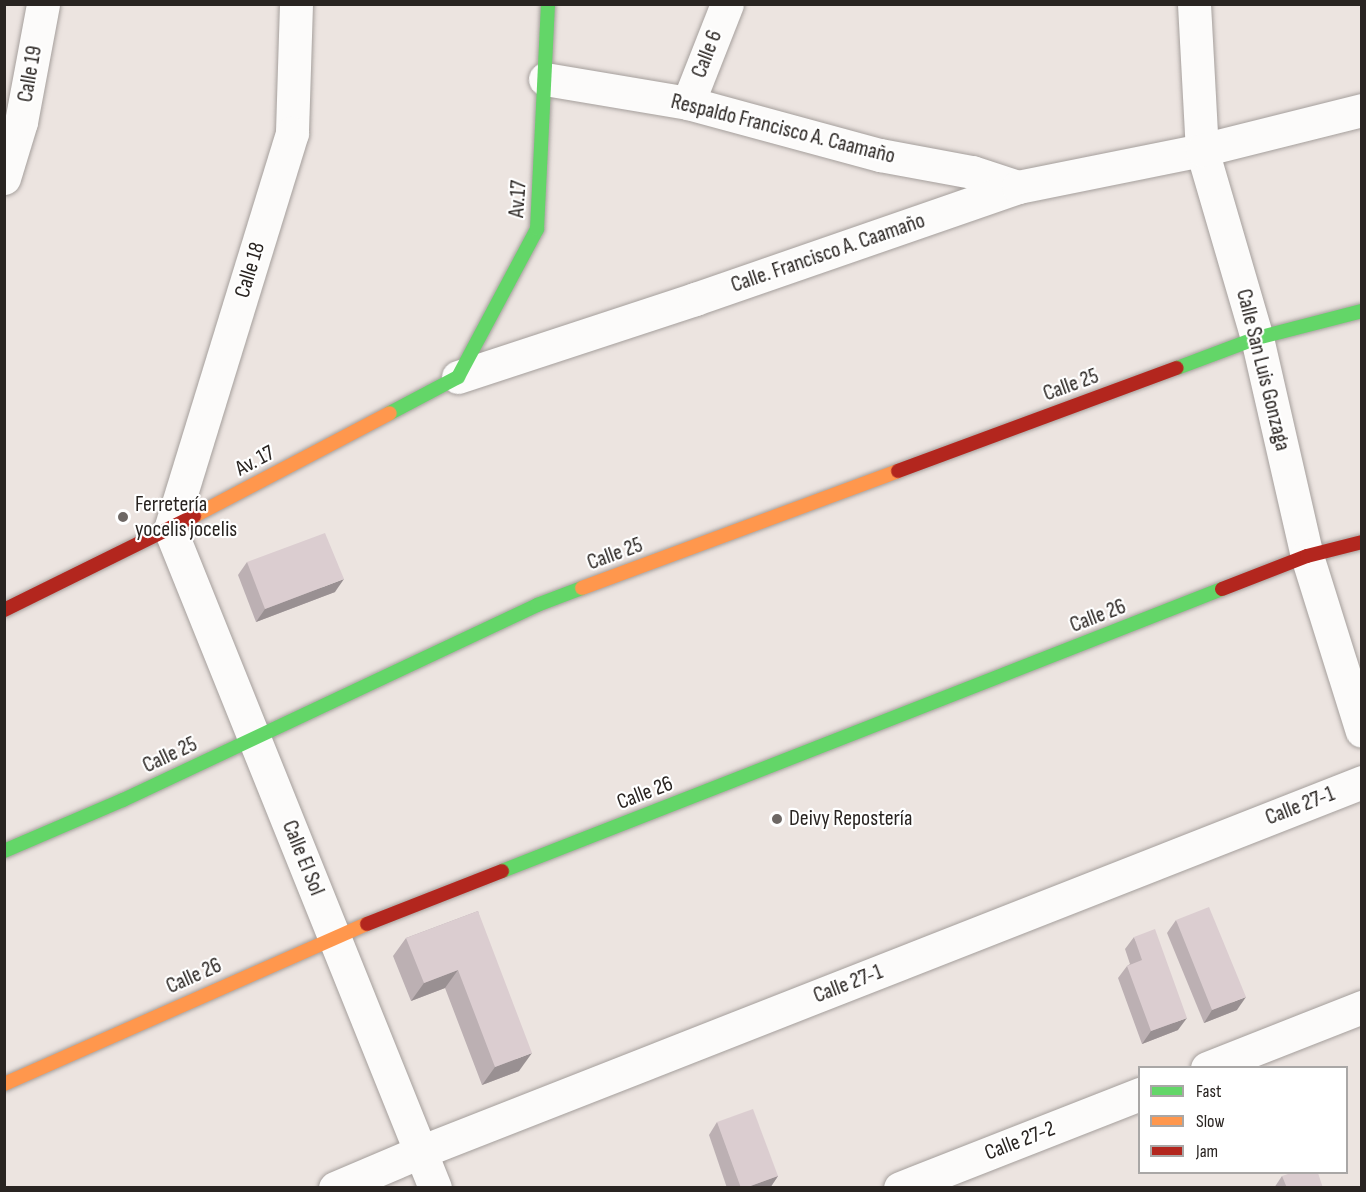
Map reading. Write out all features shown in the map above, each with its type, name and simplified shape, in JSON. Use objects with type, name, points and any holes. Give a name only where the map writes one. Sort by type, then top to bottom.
[{"type":"street","name":"Calle 19","points":[[4,178],[21,122],[43,4]]},
{"type":"street","name":"Calle 18","points":[[170,530],[292,133],[296,4]]},
{"type":"street","name":"Av.17","points":[[458,376],[537,229],[548,4]]},
{"type":"street","name":"Calle 6","points":[[688,103],[727,4]]},
{"type":"street","name":"Calle San Luis Gonzaga","points":[[1194,4],[1202,150],[1257,338],[1307,556],[1362,731]]},
{"type":"street","name":"Respaldo Francisco A. Caamaño","points":[[545,79],[688,103],[880,155],[972,172],[1018,188]]},
{"type":"street","name":"Calle. Francisco A. Caamaño","points":[[458,376],[695,299],[1018,188],[1202,150],[1362,110]]},
{"type":"street","name":"Calle 25","points":[[4,851],[123,800],[537,605],[1257,338],[1362,311]]},
{"type":"street","name":"Av. 17","points":[[4,610],[170,530],[458,376]]},
{"type":"street","name":"Calle El Sol","points":[[170,530],[435,1188]]},
{"type":"street","name":"Calle 26","points":[[4,1084],[334,937],[1307,556],[1362,542]]},
{"type":"street","name":"Calle 27-1","points":[[335,1188],[420,1152],[1362,782]]},
{"type":"street","points":[[1212,1066],[1362,1007]]},
{"type":"street","name":"Calle 27-2","points":[[900,1188],[1138,1095]]},
{"type":"building","points":[[325,533],[344,579],[265,609],[247,562]]},
{"type":"building","points":[[1209,907],[1246,997],[1212,1010],[1176,920]]},
{"type":"building","points":[[478,911],[532,1053],[495,1067],[458,970],[424,983],[406,938]]},
{"type":"building","points":[[1155,929],[1187,1018],[1151,1031],[1127,966],[1142,960],[1134,937]]},
{"type":"building","points":[[753,1109],[778,1176],[741,1188],[717,1122]]},
{"type":"building","points":[[1318,1174],[1323,1188],[1287,1188],[1282,1176]]},
{"type":"traffic: fast","points":[[390,413],[458,377],[537,229],[548,4]]},
{"type":"traffic: fast","points":[[1177,368],[1257,338],[1362,311]]},
{"type":"traffic: fast","points":[[4,851],[123,800],[537,605],[582,588]]},
{"type":"traffic: fast","points":[[502,871],[1222,589]]},
{"type":"traffic: slow","points":[[194,516],[390,413]]},
{"type":"traffic: slow","points":[[582,588],[898,471]]},
{"type":"traffic: slow","points":[[4,1084],[367,924]]},
{"type":"traffic: jam","points":[[898,471],[1177,368]]},
{"type":"traffic: jam","points":[[4,610],[194,516]]},
{"type":"traffic: jam","points":[[1222,589],[1307,556],[1362,542]]},
{"type":"traffic: jam","points":[[367,924],[502,871]]},
{"type":"place","name":"Ferretería yocelis jocelis","points":[[123,517]]},
{"type":"place","name":"Deivy Repostería","points":[[777,819]]}]
